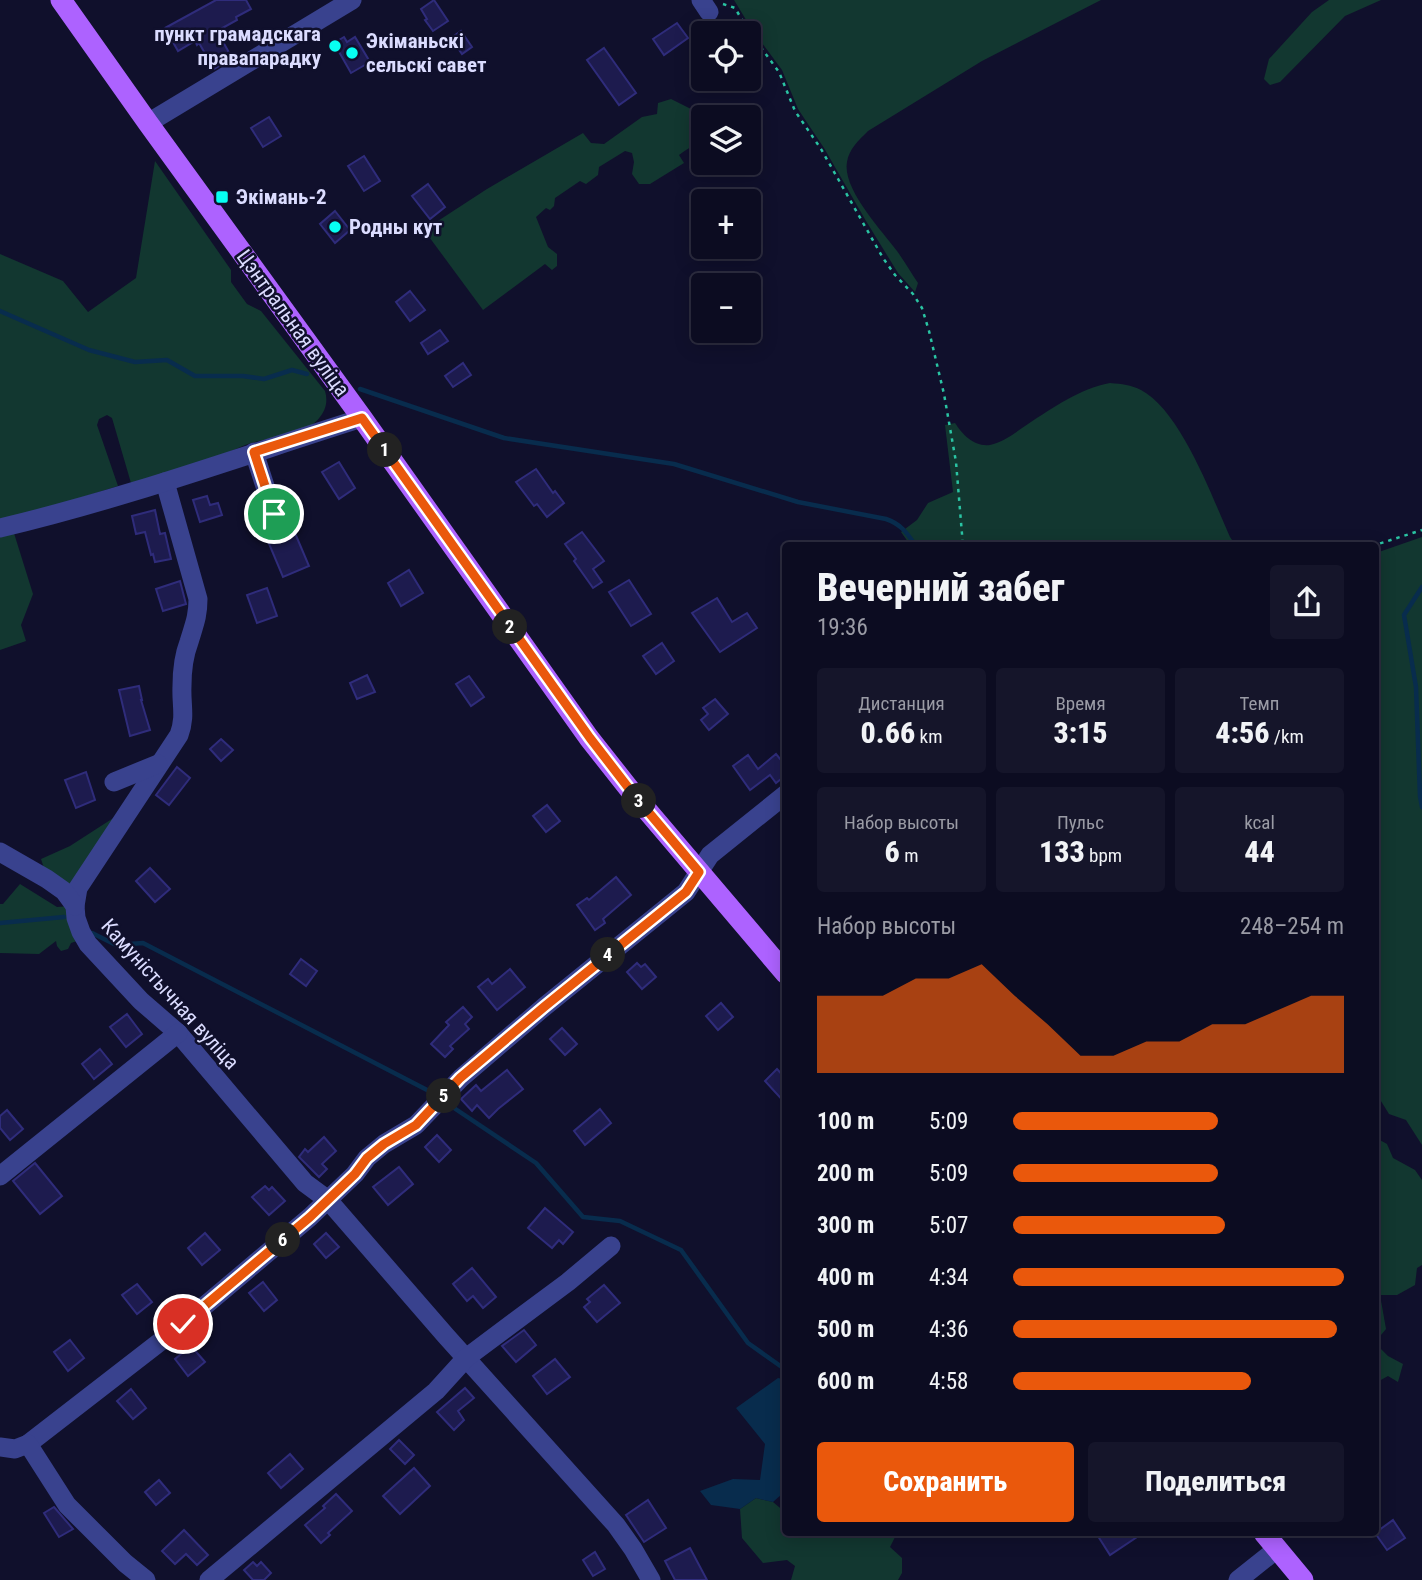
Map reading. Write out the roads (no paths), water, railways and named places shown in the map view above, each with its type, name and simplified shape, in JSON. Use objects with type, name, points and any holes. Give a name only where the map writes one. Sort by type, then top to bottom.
[{"type":"main road","name":"Цэнтральная вуліца","points":[[61,0],[590,738],[634,795],[782,969]]},
{"type":"main road","points":[[1271,1541],[1303,1580]]},
{"type":"street","points":[[148,123],[352,0]]},
{"type":"street","points":[[0,528],[165,482],[362,418]]},
{"type":"street","points":[[254,452],[274,514]]},
{"type":"street","points":[[75,906],[78,888],[183,725],[181,687],[184,663],[198,614],[198,599],[165,482]]},
{"type":"street","points":[[114,782],[158,764]]},
{"type":"street","points":[[0,1447],[15,1449],[28,1444],[183,1324],[310,1217],[355,1174],[367,1158],[384,1144],[416,1125],[460,1078],[686,892],[710,855],[782,797]]},
{"type":"street","points":[[0,852],[64,891],[75,906]]},
{"type":"street","name":"Камуністычная вуліца","points":[[75,906],[76,918],[88,944],[141,1001],[178,1033],[304,1183],[328,1200],[616,1525],[650,1580]]},
{"type":"street","points":[[0,1176],[178,1033]]},
{"type":"street","points":[[209,1580],[436,1391],[466,1358],[568,1282],[611,1246]]},
{"type":"street","points":[[28,1444],[67,1505],[125,1563],[146,1580]]},
{"type":"street","points":[[1238,1580],[1271,1541]]},
{"type":"water","points":[[778,1378],[782,1379],[782,1494],[773,1502],[756,1498],[740,1509],[711,1505],[700,1491],[733,1479],[760,1480],[765,1444],[736,1408]]},
{"type":"waterway","points":[[0,311],[89,350],[135,362],[167,360],[195,376],[264,379],[292,370],[307,374]]},
{"type":"waterway","points":[[360,389],[504,438],[674,464],[798,502],[886,519],[900,526],[913,542]]},
{"type":"waterway","points":[[1422,587],[1404,615],[1416,687],[1422,807]]},
{"type":"waterway","points":[[0,923],[64,917]]},
{"type":"waterway","points":[[92,933],[116,945],[143,943],[429,1091]]},
{"type":"waterway","points":[[451,1106],[536,1163],[583,1217],[620,1221],[681,1250],[748,1343],[782,1367]]},
{"type":"place","name":"пункт грамадскага правапарадку","points":[[335,46]]},
{"type":"place","name":"Экіманьскі сельскі савет","points":[[352,53]]},
{"type":"place","name":"Экімань-2","points":[[222,197]]},
{"type":"place","name":"Родны кут","points":[[335,227]]}]
